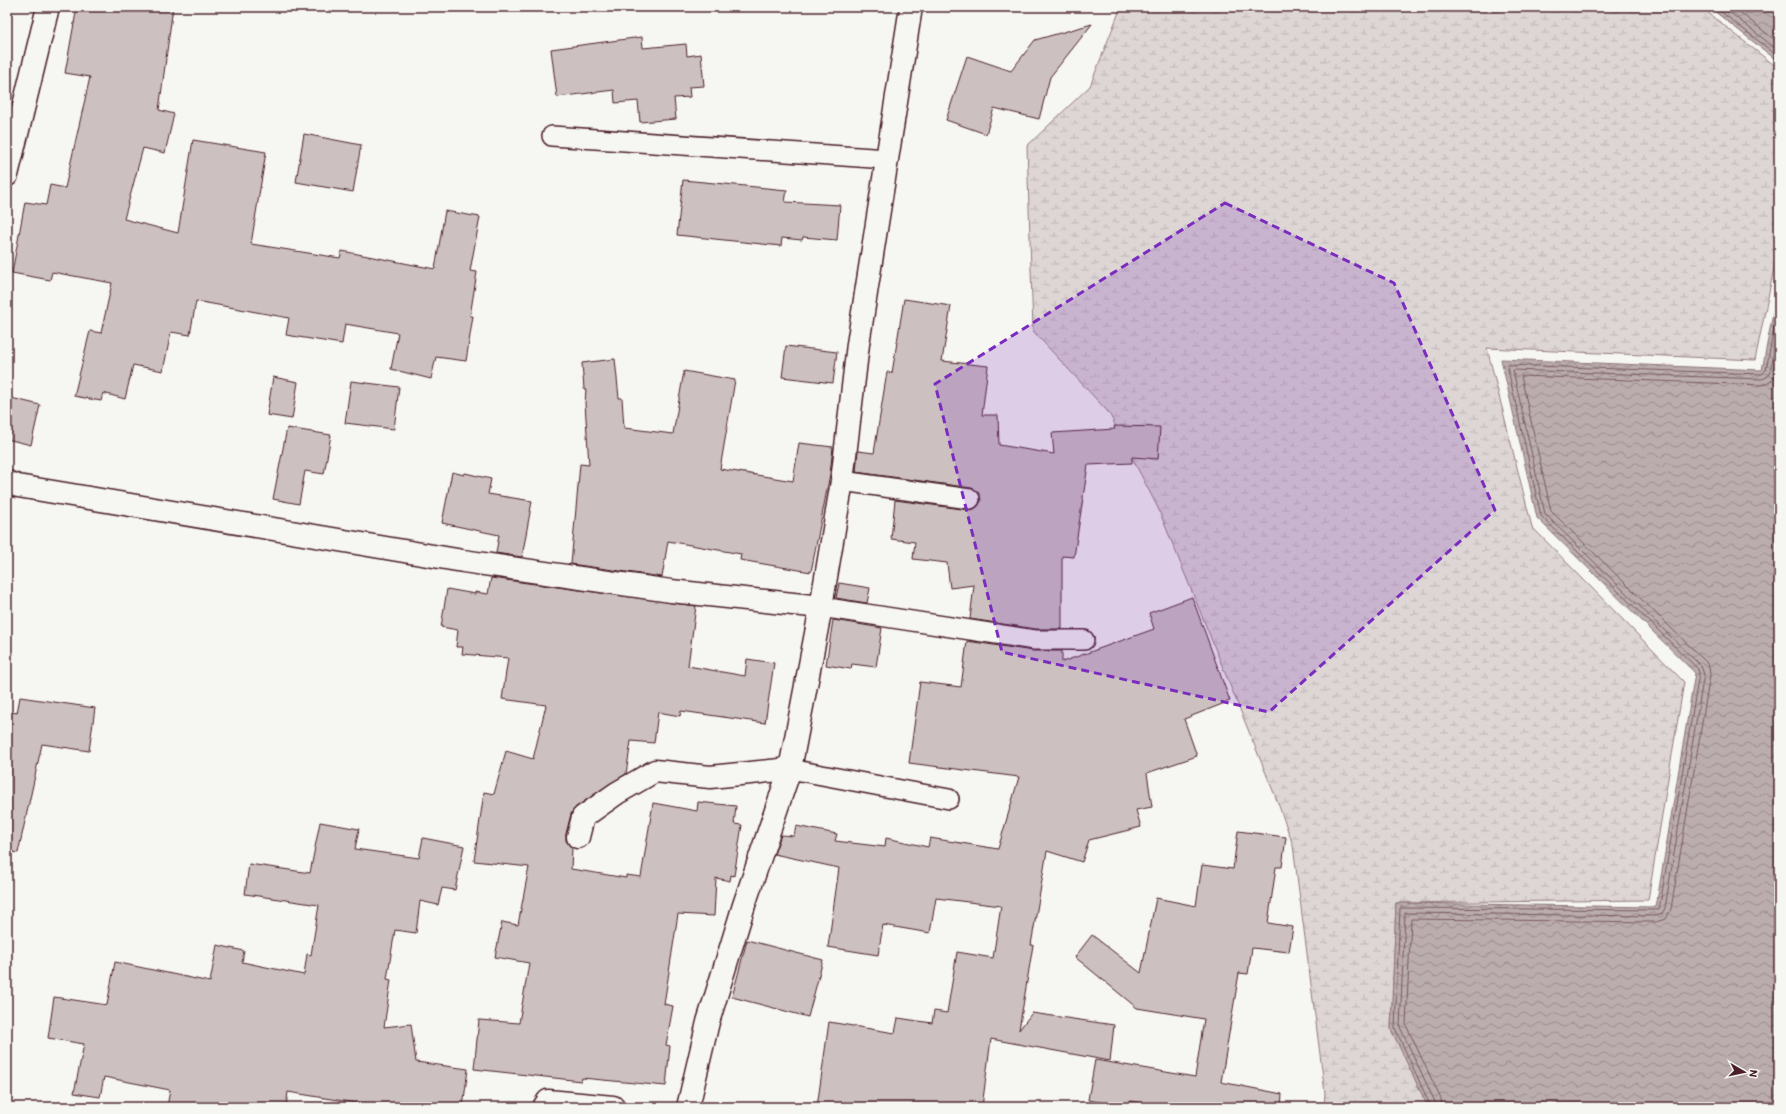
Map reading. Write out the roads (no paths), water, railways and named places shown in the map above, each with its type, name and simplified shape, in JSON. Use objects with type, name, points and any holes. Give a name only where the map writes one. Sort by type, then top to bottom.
[{"type":"street","points":[[7,175],[48,7]]},
{"type":"street","points":[[688,1107],[710,1014],[790,769],[821,607],[842,481],[858,344],[911,7]]},
{"type":"street","points":[[7,482],[18,486],[101,501],[463,562],[671,591],[821,607]]},
{"type":"street","points":[[578,837],[583,817],[617,793],[655,771],[710,777],[790,769]]},
{"type":"street","points":[[544,1107],[548,1100],[613,1107]]},
{"type":"lane","points":[[552,136],[887,159]]},
{"type":"lane","points":[[842,481],[970,499]]},
{"type":"lane","points":[[821,607],[1035,640],[1084,640]]},
{"type":"lane","points":[[790,769],[949,798]]},
{"type":"water","points":[[1709,7],[1779,7],[1779,62]]},
{"type":"water","points":[[1779,282],[1779,1107],[1428,1107],[1391,1029],[1396,903],[1656,907],[1695,673],[1537,518],[1501,359],[1762,370]]}]
